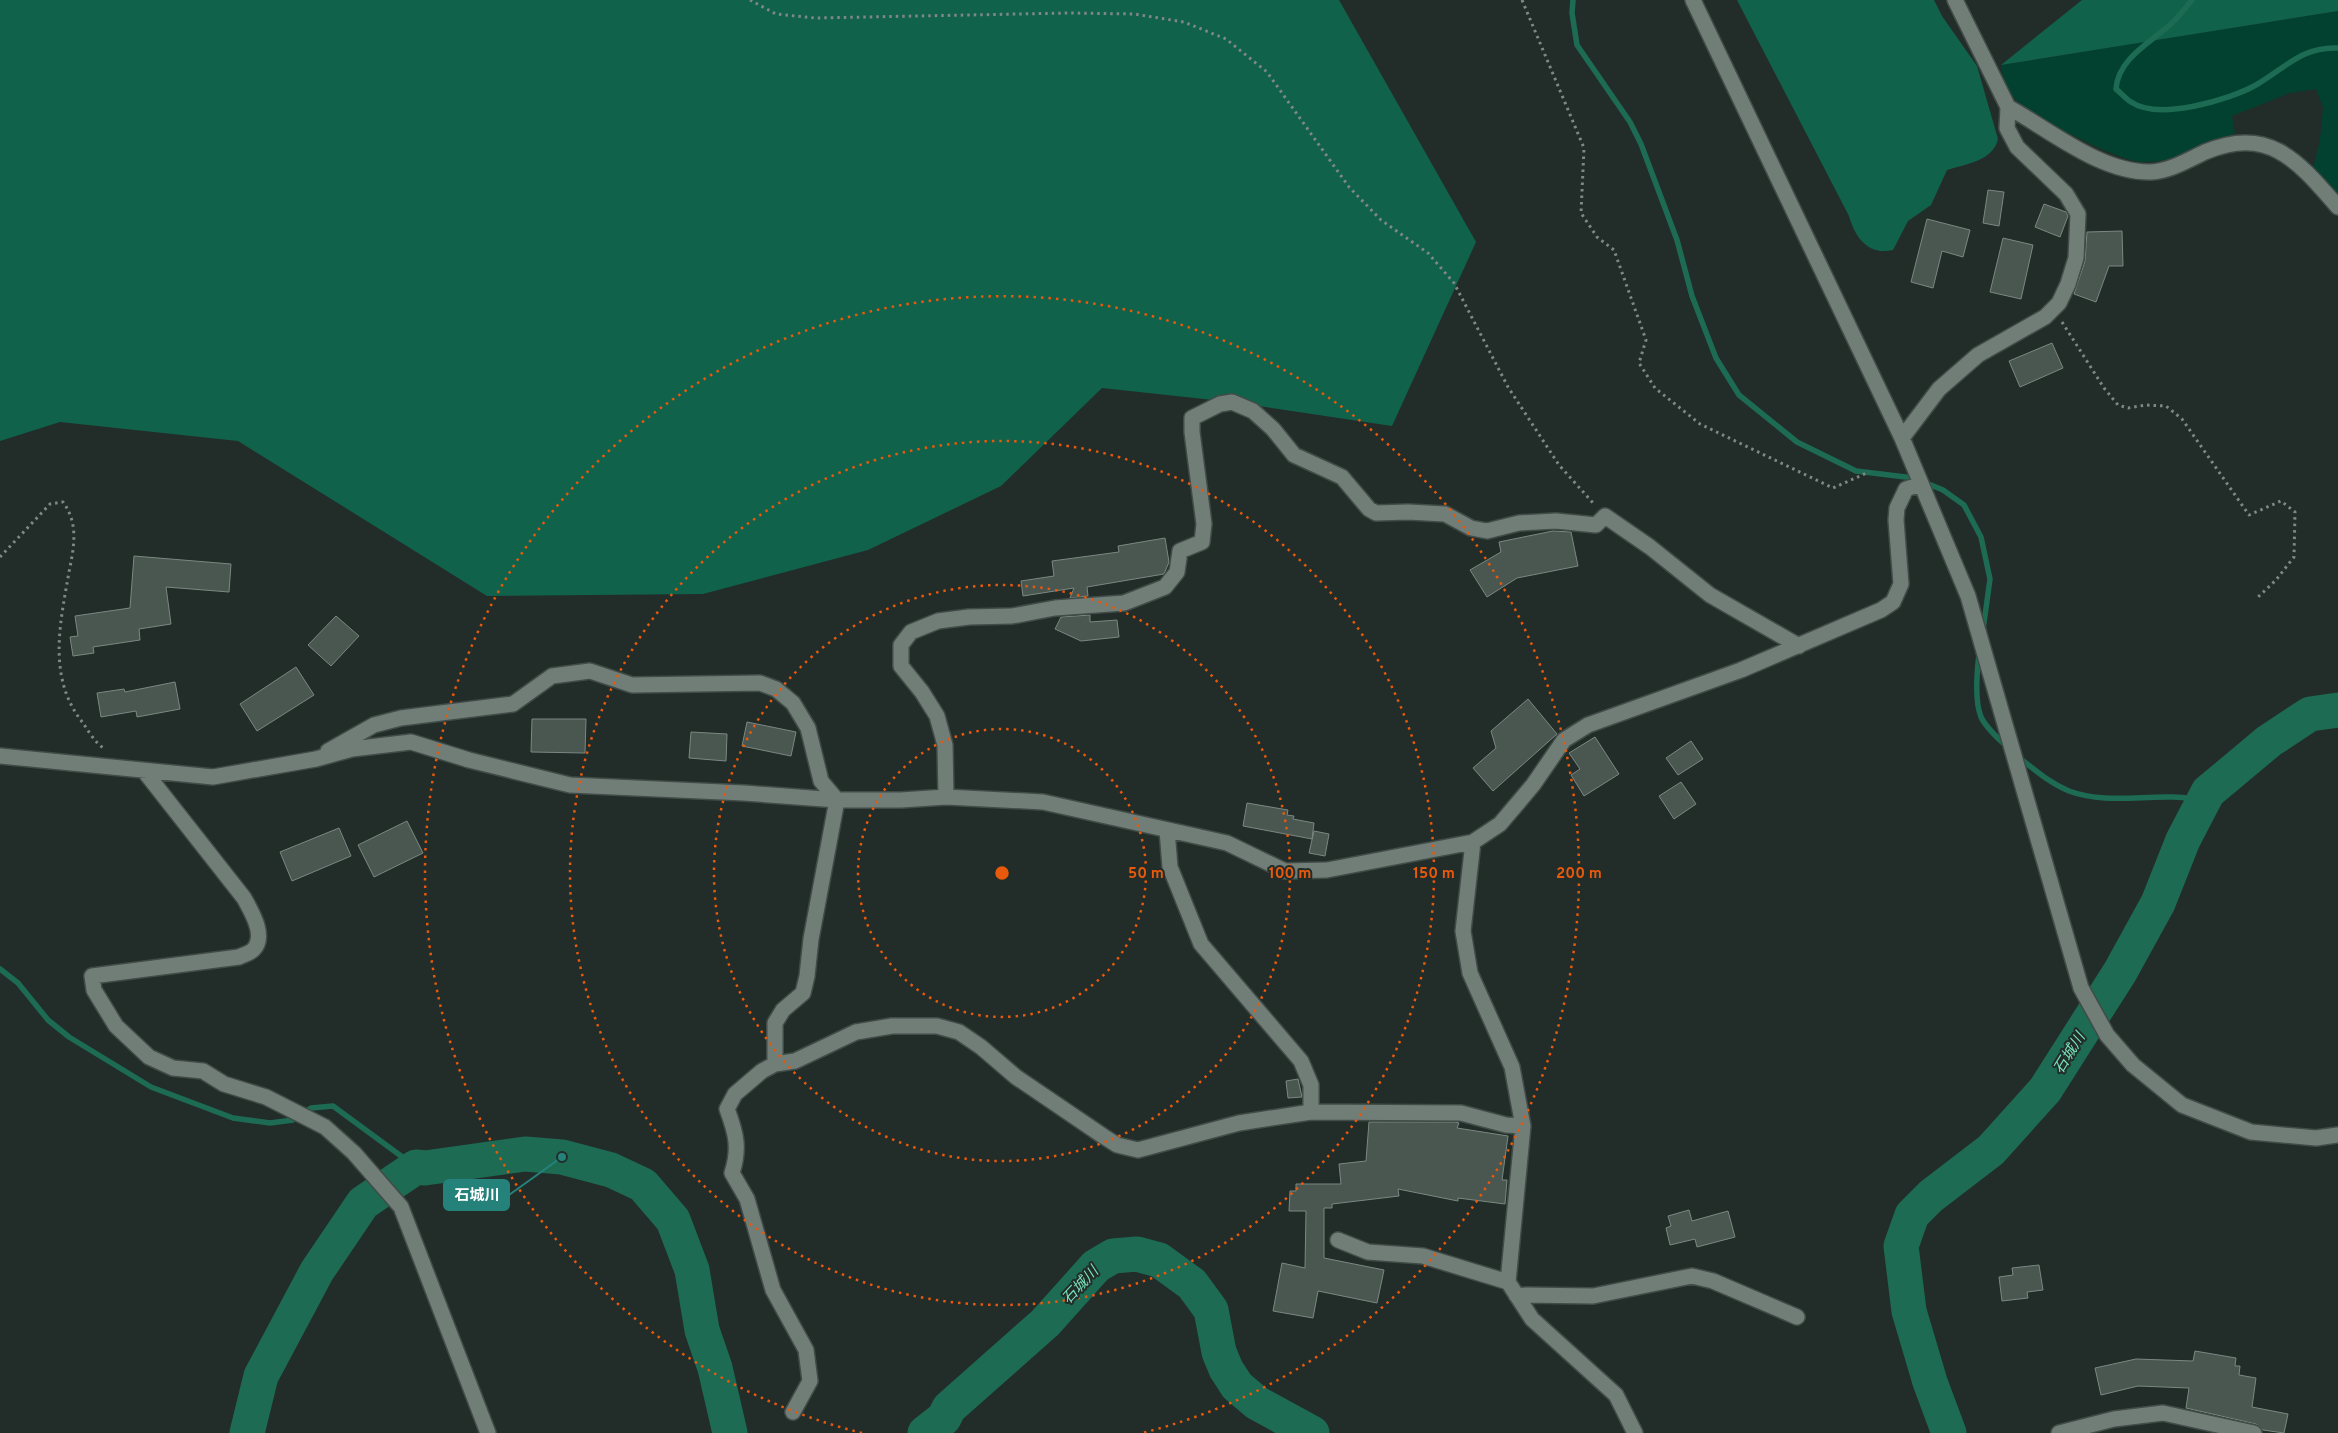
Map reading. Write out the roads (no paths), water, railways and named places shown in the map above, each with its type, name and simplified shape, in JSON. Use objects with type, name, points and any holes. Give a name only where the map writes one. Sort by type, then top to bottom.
[{"type":"street","points":[[1693,0],[1902,438],[1968,596],[2081,988],[2107,1035],[2133,1065],[2182,1105],[2251,1132],[2316,1138],[2338,1135]]},
{"type":"street","points":[[1902,438],[1939,389],[1978,355],[2018,334],[2059,303],[2068,284],[2076,258],[2078,214],[2066,194],[2017,147],[2007,128],[2008,108],[1955,0]]},
{"type":"street","points":[[2008,108],[2041,126],[2066,144],[2120,167],[2152,172],[2177,165],[2227,143],[2263,143],[2283,154],[2311,177],[2338,207]]},
{"type":"street","points":[[946,797],[946,745],[937,716],[902,666],[901,645],[911,632],[938,621],[969,617],[1012,616],[1055,608],[1124,602],[1165,587],[1177,572],[1180,551],[1202,542],[1204,524],[1192,432],[1192,418],[1220,404],[1232,402],[1253,411],[1273,429],[1294,455],[1342,477],[1369,509],[1376,513],[1445,514],[1471,528],[1487,530],[1519,523],[1556,521],[1596,525],[1605,516],[1650,547],[1710,595],[1798,646]]},
{"type":"street","points":[[0,756],[90,764],[145,772],[213,777],[316,759],[352,750],[411,742],[469,760],[570,785],[744,792],[837,800],[901,800],[946,797],[1043,802],[1226,843],[1285,871],[1327,870],[1474,842],[1505,818],[1534,785],[1564,740],[1588,725],[1741,670],[1881,610],[1893,602],[1901,584],[1897,543],[1897,508],[1906,489],[1921,484]]},
{"type":"street","points":[[316,759],[336,745],[374,725],[400,718],[513,704],[552,676],[590,671],[632,685],[760,683],[776,689],[793,703],[808,728],[821,781],[837,800]]},
{"type":"street","points":[[145,772],[244,898],[254,916],[259,938],[253,950],[239,957],[186,962],[130,972],[101,973],[92,976],[94,990],[116,1026],[149,1057],[173,1068],[203,1071],[224,1084],[266,1097],[325,1126],[354,1153],[401,1207],[488,1433]]},
{"type":"street","points":[[775,1064],[775,1023],[783,1010],[803,993],[807,976],[810,939],[837,800]]},
{"type":"street","points":[[1167,830],[1170,868],[1201,944],[1301,1061],[1311,1085],[1311,1112]]},
{"type":"street","points":[[1474,842],[1463,932],[1470,973],[1512,1067],[1523,1126],[1512,1289],[1532,1319],[1616,1395],[1635,1433]]},
{"type":"street","points":[[793,1412],[810,1381],[806,1350],[772,1290],[748,1199],[732,1173],[738,1154],[734,1128],[727,1109],[735,1094],[762,1071],[775,1064],[795,1061],[856,1032],[892,1026],[937,1026],[959,1032],[1016,1077],[1116,1145],[1138,1150],[1239,1123],[1311,1112],[1461,1113],[1506,1125],[1523,1126]]},
{"type":"street","points":[[1338,1240],[1368,1252],[1423,1256],[1512,1289],[1593,1296],[1692,1276],[1713,1281],[1797,1317]]},
{"type":"street","points":[[2059,1433],[2114,1419],[2163,1413],[2254,1433]]},
{"type":"waterway","points":[[1573,0],[1572,13],[1577,45],[1630,122],[1641,144],[1677,240],[1692,296],[1716,358],[1739,395],[1797,442],[1856,471],[1914,478],[1943,490],[1964,505],[1981,537],[1990,579],[1983,630]]},
{"type":"waterway","points":[[2192,0],[2174,21],[2138,50],[2123,68],[2118,78],[2116,89],[2131,102],[2143,107],[2159,109],[2176,109],[2212,102],[2256,85],[2304,55],[2325,48],[2338,48]]},
{"type":"waterway","points":[[1979,654],[1977,702],[1981,717],[2007,747]]},
{"type":"waterway","name":"石城川","points":[[1949,1433],[1930,1382],[1909,1311],[1901,1246],[1912,1215],[1931,1196],[1991,1150],[2045,1090],[2120,972],[2158,903],[2183,840],[2208,792],[2269,741],[2310,714],[2338,710]]},
{"type":"waterway","points":[[2017,756],[2055,784],[2085,796],[2102,798],[2170,797],[2204,801]]},
{"type":"waterway","points":[[0,969],[18,983],[48,1020],[69,1037],[151,1087],[233,1118],[270,1123],[293,1120],[311,1108],[333,1106],[416,1167]]},
{"type":"waterway","name":"石城川","points":[[247,1433],[261,1376],[317,1271],[363,1203],[416,1167],[425,1168],[525,1154],[562,1157],[611,1170],[643,1185],[673,1220],[692,1270],[702,1330],[715,1368],[730,1433]]},
{"type":"waterway","name":"石城川","points":[[925,1433],[944,1418],[949,1408],[1045,1323],[1096,1266],[1113,1256],[1137,1254],[1159,1260],[1192,1284],[1211,1310],[1219,1352],[1226,1369],[1237,1386],[1257,1403],[1312,1433]]},
{"type":"place","name":"石城川","points":[[562,1157]]}]
